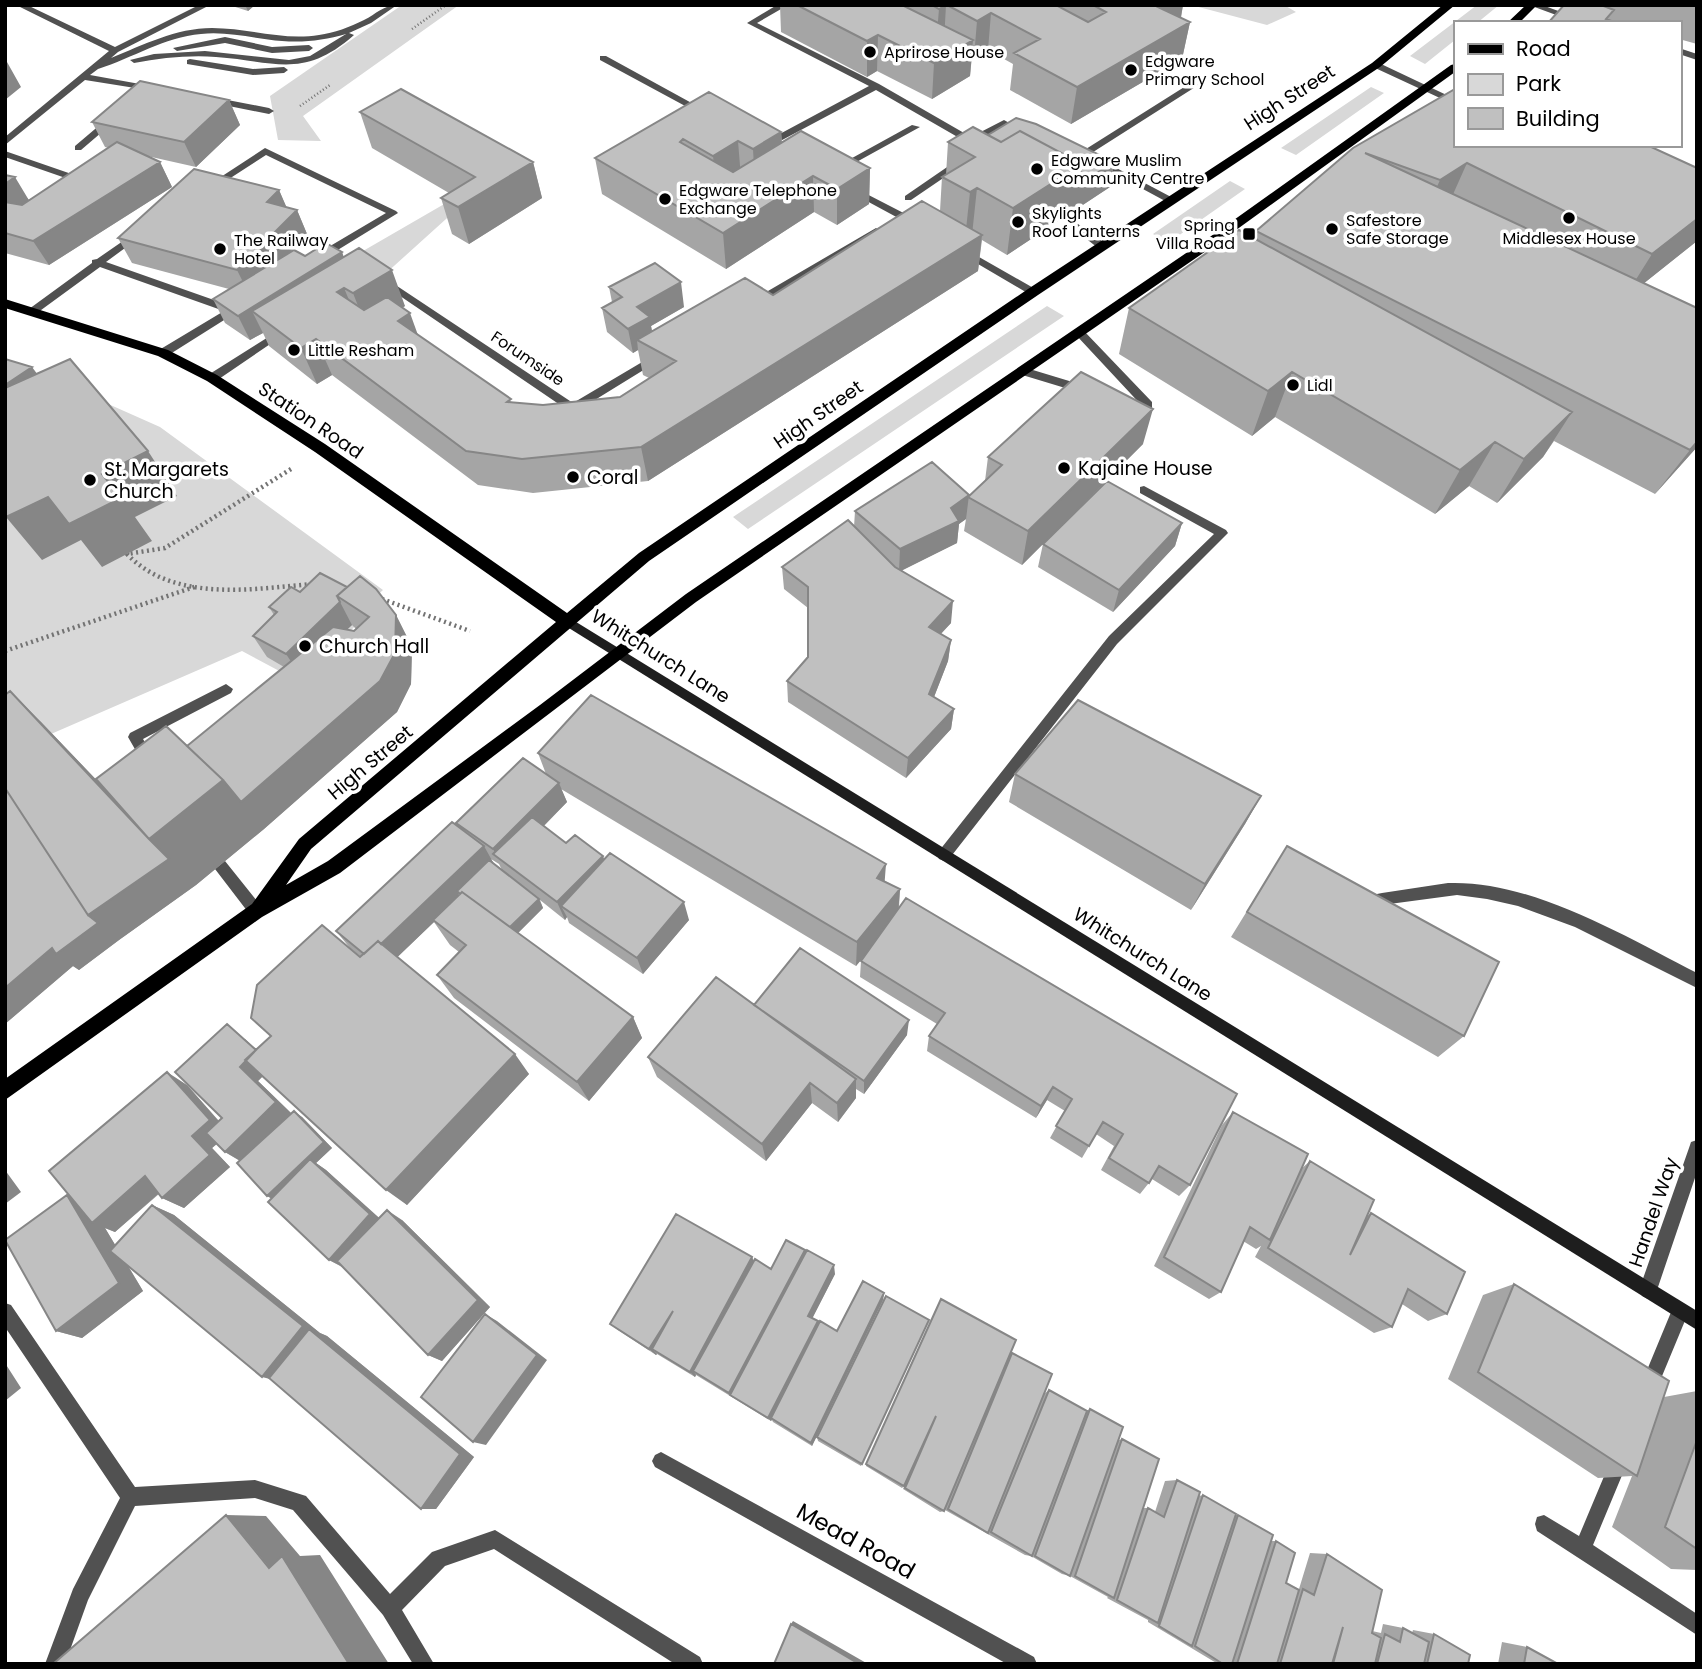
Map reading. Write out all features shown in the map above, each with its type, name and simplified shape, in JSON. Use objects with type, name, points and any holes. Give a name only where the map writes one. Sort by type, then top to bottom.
[{"type":"main road","name":"High Street","points":[[256,911],[305,844],[644,557],[1033,292],[1376,65],[1450,5]]},
{"type":"main road","points":[[1514,21],[1532,5]]},
{"type":"main road","name":"High Street","points":[[5,1091],[256,911],[334,867],[691,598],[1080,332],[1225,238],[1454,67]]},
{"type":"main road","name":"Station Road","points":[[5,303],[163,353],[212,379],[320,448],[568,622]]},
{"type":"main road","name":"Whitchurch Lane","points":[[568,622],[1697,1321]]},
{"type":"street","points":[[20,5],[115,50]]},
{"type":"street","points":[[5,142],[115,50],[206,5]]},
{"type":"street","points":[[98,66],[195,61],[263,72],[283,71],[312,59],[393,5]]},
{"type":"street","points":[[784,5],[751,23],[876,86],[971,141],[1003,123],[1026,135]]},
{"type":"street","points":[[1532,5],[1581,21]]},
{"type":"street","points":[[98,66],[163,50],[225,40],[272,50],[316,48],[373,20]]},
{"type":"street","points":[[603,58],[712,117]]},
{"type":"street","points":[[1376,65],[1454,102]]},
{"type":"street","points":[[84,77],[162,91]]},
{"type":"street","points":[[1070,160],[1197,82]]},
{"type":"street","points":[[778,151],[761,143],[876,86]]},
{"type":"street","points":[[138,97],[148,89]]},
{"type":"street","points":[[202,98],[269,111]]},
{"type":"street","points":[[78,148],[118,114]]},
{"type":"street","points":[[825,176],[915,127]]},
{"type":"street","points":[[197,195],[265,151],[393,213],[313,261]]},
{"type":"street","points":[[5,154],[84,181],[74,189]]},
{"type":"street","points":[[1083,154],[1170,200]]},
{"type":"street","points":[[908,198],[956,166],[969,166]]},
{"type":"street","points":[[847,187],[926,229]]},
{"type":"street","points":[[738,312],[902,215]]},
{"type":"street","points":[[1064,217],[1102,246]]},
{"type":"street","points":[[33,310],[96,262],[152,225]]},
{"type":"street","points":[[950,243],[1033,292]]},
{"type":"street","points":[[96,262],[232,310]]},
{"type":"street","name":"Forumside","points":[[371,283],[383,280],[573,408],[667,353]]},
{"type":"street","points":[[163,353],[244,303]]},
{"type":"street","points":[[212,379],[290,326]]},
{"type":"street","points":[[1080,332],[1148,405],[1125,400]]},
{"type":"street","points":[[1023,371],[1101,394]]},
{"type":"street","points":[[944,855],[1114,640],[1222,533],[1144,490]]},
{"type":"street","points":[[155,771],[135,737],[226,689]]},
{"type":"street","points":[[220,865],[256,911]]},
{"type":"street","points":[[1382,899],[1455,889],[1499,894],[1599,931],[1697,981]]},
{"type":"street","name":"Handel Way","points":[[1648,1290],[1697,1148]]},
{"type":"street","points":[[5,1311],[130,1497]]},
{"type":"street","points":[[1644,1399],[1681,1311]]},
{"type":"street","points":[[1582,1550],[1624,1449]]},
{"type":"street","name":"Mead Road","points":[[661,1461],[1027,1664]]},
{"type":"street","points":[[130,1497],[256,1489],[299,1503],[390,1608],[424,1664]]},
{"type":"street","points":[[55,1664],[80,1596],[130,1497]]},
{"type":"street","points":[[1544,1524],[1697,1625]]},
{"type":"street","points":[[390,1608],[439,1559],[495,1539],[693,1664]]},
{"type":"path","points":[[317,583],[245,589],[171,583],[134,565],[127,554],[165,548],[228,512],[320,448]]},
{"type":"path","points":[[5,651],[199,585]]},
{"type":"path","points":[[372,596],[470,631]]},
{"type":"green space","points":[[402,5],[459,5],[303,116],[321,141],[278,140],[270,96]]},
{"type":"green space","points":[[1191,5],[1284,5],[1296,12],[1267,25]]},
{"type":"green space","points":[[1477,5],[1499,5],[1479,21],[1456,21]]},
{"type":"green space","points":[[1454,23],[1454,41],[1425,64],[1410,56]]},
{"type":"green space","points":[[1371,87],[1384,93],[1296,155],[1281,148]]},
{"type":"green space","points":[[1230,181],[1245,189],[1168,243],[1153,234]]},
{"type":"green space","points":[[446,203],[456,210],[384,275],[344,262]]},
{"type":"green space","points":[[1047,306],[1064,316],[748,529],[733,517]]},
{"type":"green space","points":[[70,387],[160,427],[383,590],[369,603],[373,608],[300,682],[242,651],[5,754],[5,414]]},
{"type":"building","points":[[797,5],[902,5],[973,40],[934,63],[878,35],[867,41]]},
{"type":"building","points":[[947,5],[1056,5],[1088,22],[1106,12],[1093,5],[1161,5],[1158,7],[1190,22],[1077,87],[1014,53],[1040,39],[991,13],[977,21]]},
{"type":"building","points":[[1564,5],[1601,5],[1614,10],[1606,19],[1612,21],[1550,21]]},
{"type":"building","points":[[140,81],[229,100],[184,142],[92,122]]},
{"type":"building","points":[[401,89],[533,162],[458,207],[441,198],[475,177],[360,112]]},
{"type":"building","points":[[1454,90],[1454,147],[1651,147],[1697,168],[1697,219],[1652,254],[1467,163],[1440,180],[1365,153],[1697,308],[1697,442],[1690,450],[1256,231],[1353,148]]},
{"type":"building","points":[[709,92],[781,132],[753,149],[738,141],[713,156],[683,139],[680,142],[733,172],[801,131],[870,168],[837,189],[813,176],[723,233],[595,158]]},
{"type":"building","points":[[1016,118],[1036,124],[1114,162],[1078,185],[1082,164],[1020,131],[1001,142],[988,135]]},
{"type":"building","points":[[973,127],[1001,142],[1020,131],[1082,164],[1013,208],[977,188],[970,192],[942,177],[975,157],[948,142]]},
{"type":"building","points":[[117,142],[160,162],[33,241],[5,233],[5,202],[22,205]]},
{"type":"building","points":[[194,169],[279,190],[267,202],[297,210],[237,270],[118,238]]},
{"type":"building","points":[[5,175],[15,177],[5,184]]},
{"type":"building","points":[[922,201],[982,235],[641,447],[522,459],[466,451],[316,339],[301,348],[252,311],[359,248],[392,270],[353,293],[344,288],[337,292],[364,310],[387,297],[410,313],[398,321],[511,399],[507,402],[543,405],[620,397],[676,361],[637,340],[745,278],[773,295]]},
{"type":"building","points":[[1239,230],[1572,412],[1524,459],[1495,442],[1460,470],[1292,372],[1268,391],[1129,308]]},
{"type":"building","points":[[326,243],[342,252],[238,316],[213,299],[294,250],[305,256]]},
{"type":"building","points":[[655,263],[681,282],[637,307],[650,317],[628,329],[602,308],[622,297],[609,287]]},
{"type":"building","points":[[5,359],[32,367],[5,385]]},
{"type":"building","points":[[70,359],[148,451],[102,474],[121,498],[69,524],[48,497],[6,517],[5,388]]},
{"type":"building","points":[[1081,372],[1153,409],[1028,531],[968,497],[1002,465],[988,457]]},
{"type":"building","points":[[932,462],[969,495],[951,508],[959,521],[900,549],[855,511]]},
{"type":"building","points":[[1107,481],[1182,523],[1119,590],[1043,544]]},
{"type":"building","points":[[848,520],[895,567],[953,601],[929,627],[951,640],[929,694],[954,709],[908,758],[787,681],[808,657],[808,587],[782,567]]},
{"type":"building","points":[[320,573],[347,587],[337,596],[340,602],[286,654],[253,636],[277,612],[269,607],[291,587],[300,592]]},
{"type":"building","points":[[360,576],[376,589],[396,615],[395,653],[380,681],[241,802],[223,780],[187,746],[333,627],[354,631],[369,617],[337,596]]},
{"type":"building","points":[[10,691],[169,859],[88,915],[5,788],[5,695]]},
{"type":"building","points":[[591,695],[886,864],[877,878],[900,889],[857,942],[538,753]]},
{"type":"building","points":[[1078,700],[1261,796],[1205,884],[1015,774]]},
{"type":"building","points":[[166,726],[223,780],[149,839],[96,779]]},
{"type":"building","points":[[523,758],[559,783],[493,849],[456,823]]},
{"type":"building","points":[[5,788],[88,915],[98,923],[56,954],[52,948],[5,988]]},
{"type":"building","points":[[532,817],[566,843],[575,835],[603,856],[557,902],[493,854]]},
{"type":"building","points":[[452,822],[484,846],[381,944],[378,941],[364,954],[336,931]]},
{"type":"building","points":[[1287,846],[1499,962],[1464,1036],[1247,912]]},
{"type":"building","points":[[610,853],[684,902],[637,958],[561,906]]},
{"type":"building","points":[[489,860],[539,899],[510,927],[457,891]]},
{"type":"building","points":[[462,892],[633,1017],[577,1082],[437,975],[466,945],[433,920]]},
{"type":"building","points":[[906,898],[1237,1094],[1190,1185],[1159,1166],[1149,1183],[1109,1158],[1123,1134],[1103,1122],[1089,1146],[1056,1126],[1072,1099],[1053,1087],[1041,1106],[929,1036],[945,1013],[861,961]]},
{"type":"building","points":[[322,925],[360,957],[378,941],[515,1054],[386,1190],[245,1060],[271,1036],[251,1018],[257,985]]},
{"type":"building","points":[[800,948],[909,1020],[864,1081],[754,1005]]},
{"type":"building","points":[[716,977],[856,1079],[837,1103],[810,1083],[762,1144],[648,1057]]},
{"type":"building","points":[[227,1024],[256,1050],[240,1067],[276,1102],[225,1152],[206,1133],[222,1118],[175,1072]]},
{"type":"building","points":[[167,1072],[210,1120],[192,1136],[210,1155],[162,1198],[145,1176],[92,1223],[49,1171]]},
{"type":"building","points":[[294,1111],[324,1142],[267,1196],[237,1163]]},
{"type":"building","points":[[1233,1112],[1308,1154],[1270,1240],[1250,1227],[1221,1292],[1164,1257]]},
{"type":"building","points":[[310,1159],[370,1214],[329,1260],[268,1202]]},
{"type":"building","points":[[1310,1161],[1374,1200],[1350,1255],[1371,1213],[1465,1272],[1447,1314],[1408,1289],[1392,1327],[1268,1248]]},
{"type":"building","points":[[67,1195],[119,1283],[56,1331],[5,1240]]},
{"type":"building","points":[[152,1205],[303,1326],[262,1377],[110,1251]]},
{"type":"building","points":[[387,1210],[478,1300],[428,1355],[337,1261]]},
{"type":"building","points":[[676,1214],[752,1257],[690,1372],[652,1349],[673,1311],[649,1349],[610,1324]]},
{"type":"building","points":[[786,1240],[805,1250],[729,1393],[693,1371],[755,1259],[771,1269]]},
{"type":"building","points":[[807,1250],[834,1265],[808,1316],[818,1321],[768,1418],[730,1395]]},
{"type":"building","points":[[863,1281],[884,1293],[811,1443],[771,1418],[820,1321],[837,1331]]},
{"type":"building","points":[[1514,1284],[1669,1381],[1637,1476],[1478,1372]]},
{"type":"building","points":[[886,1296],[929,1320],[862,1464],[817,1437]]},
{"type":"building","points":[[941,1299],[1016,1340],[944,1511],[905,1488],[936,1416],[904,1486],[866,1464]]},
{"type":"building","points":[[485,1314],[537,1355],[473,1442],[421,1397]]},
{"type":"building","points":[[309,1329],[460,1454],[421,1509],[269,1378]]},
{"type":"building","points":[[1012,1353],[1052,1374],[988,1533],[948,1509]]},
{"type":"building","points":[[1049,1390],[1087,1411],[1032,1556],[991,1532]]},
{"type":"building","points":[[1090,1409],[1123,1427],[1070,1576],[1035,1556]]},
{"type":"building","points":[[1122,1439],[1159,1459],[1114,1598],[1075,1576]]},
{"type":"building","points":[[1697,1440],[1697,1549],[1665,1527]]},
{"type":"building","points":[[1177,1480],[1200,1492],[1158,1623],[1117,1600],[1148,1508],[1164,1517]]},
{"type":"building","points":[[1203,1495],[1236,1514],[1192,1646],[1159,1626]]},
{"type":"building","points":[[226,1515],[269,1568],[282,1556],[349,1664],[53,1664]]},
{"type":"building","points":[[1238,1515],[1273,1535],[1232,1664],[1223,1664],[1195,1646]]},
{"type":"building","points":[[1276,1541],[1295,1553],[1286,1583],[1299,1590],[1277,1664],[1237,1664]]},
{"type":"building","points":[[1327,1554],[1382,1590],[1372,1633],[1381,1638],[1375,1664],[1333,1664],[1343,1627],[1332,1664],[1280,1664],[1303,1589],[1314,1595]]},
{"type":"building","points":[[791,1624],[859,1664],[774,1664]]},
{"type":"building","points":[[1403,1628],[1429,1642],[1424,1664],[1377,1664],[1385,1634],[1400,1642]]},
{"type":"building","points":[[1434,1634],[1470,1655],[1468,1664],[1427,1664]]},
{"type":"building","points":[[1527,1647],[1558,1664],[1524,1664]]},
{"type":"place","name":"Aprirose House","points":[[870,52]]},
{"type":"place","name":"Edgware Primary School","points":[[1131,70]]},
{"type":"place","name":"Edgware Muslim Community Centre","points":[[1037,169]]},
{"type":"place","name":"Edgware Telephone Exchange","points":[[665,199]]},
{"type":"place","name":"Middlesex House","points":[[1569,218]]},
{"type":"place","name":"Skylights Roof Lanterns","points":[[1018,222]]},
{"type":"place","name":"Safestore Safe Storage","points":[[1332,229]]},
{"type":"place","name":"Spring Villa Road","points":[[1249,234]]},
{"type":"place","name":"The Railway Hotel","points":[[220,249]]},
{"type":"place","name":"Little Resham","points":[[294,350]]},
{"type":"place","name":"Lidl","points":[[1293,385]]},
{"type":"place","name":"Kajaine House","points":[[1064,468]]},
{"type":"place","name":"Coral","points":[[573,477]]},
{"type":"place","name":"St. Margarets Church","points":[[90,480]]},
{"type":"place","name":"Church Hall","points":[[305,646]]}]
